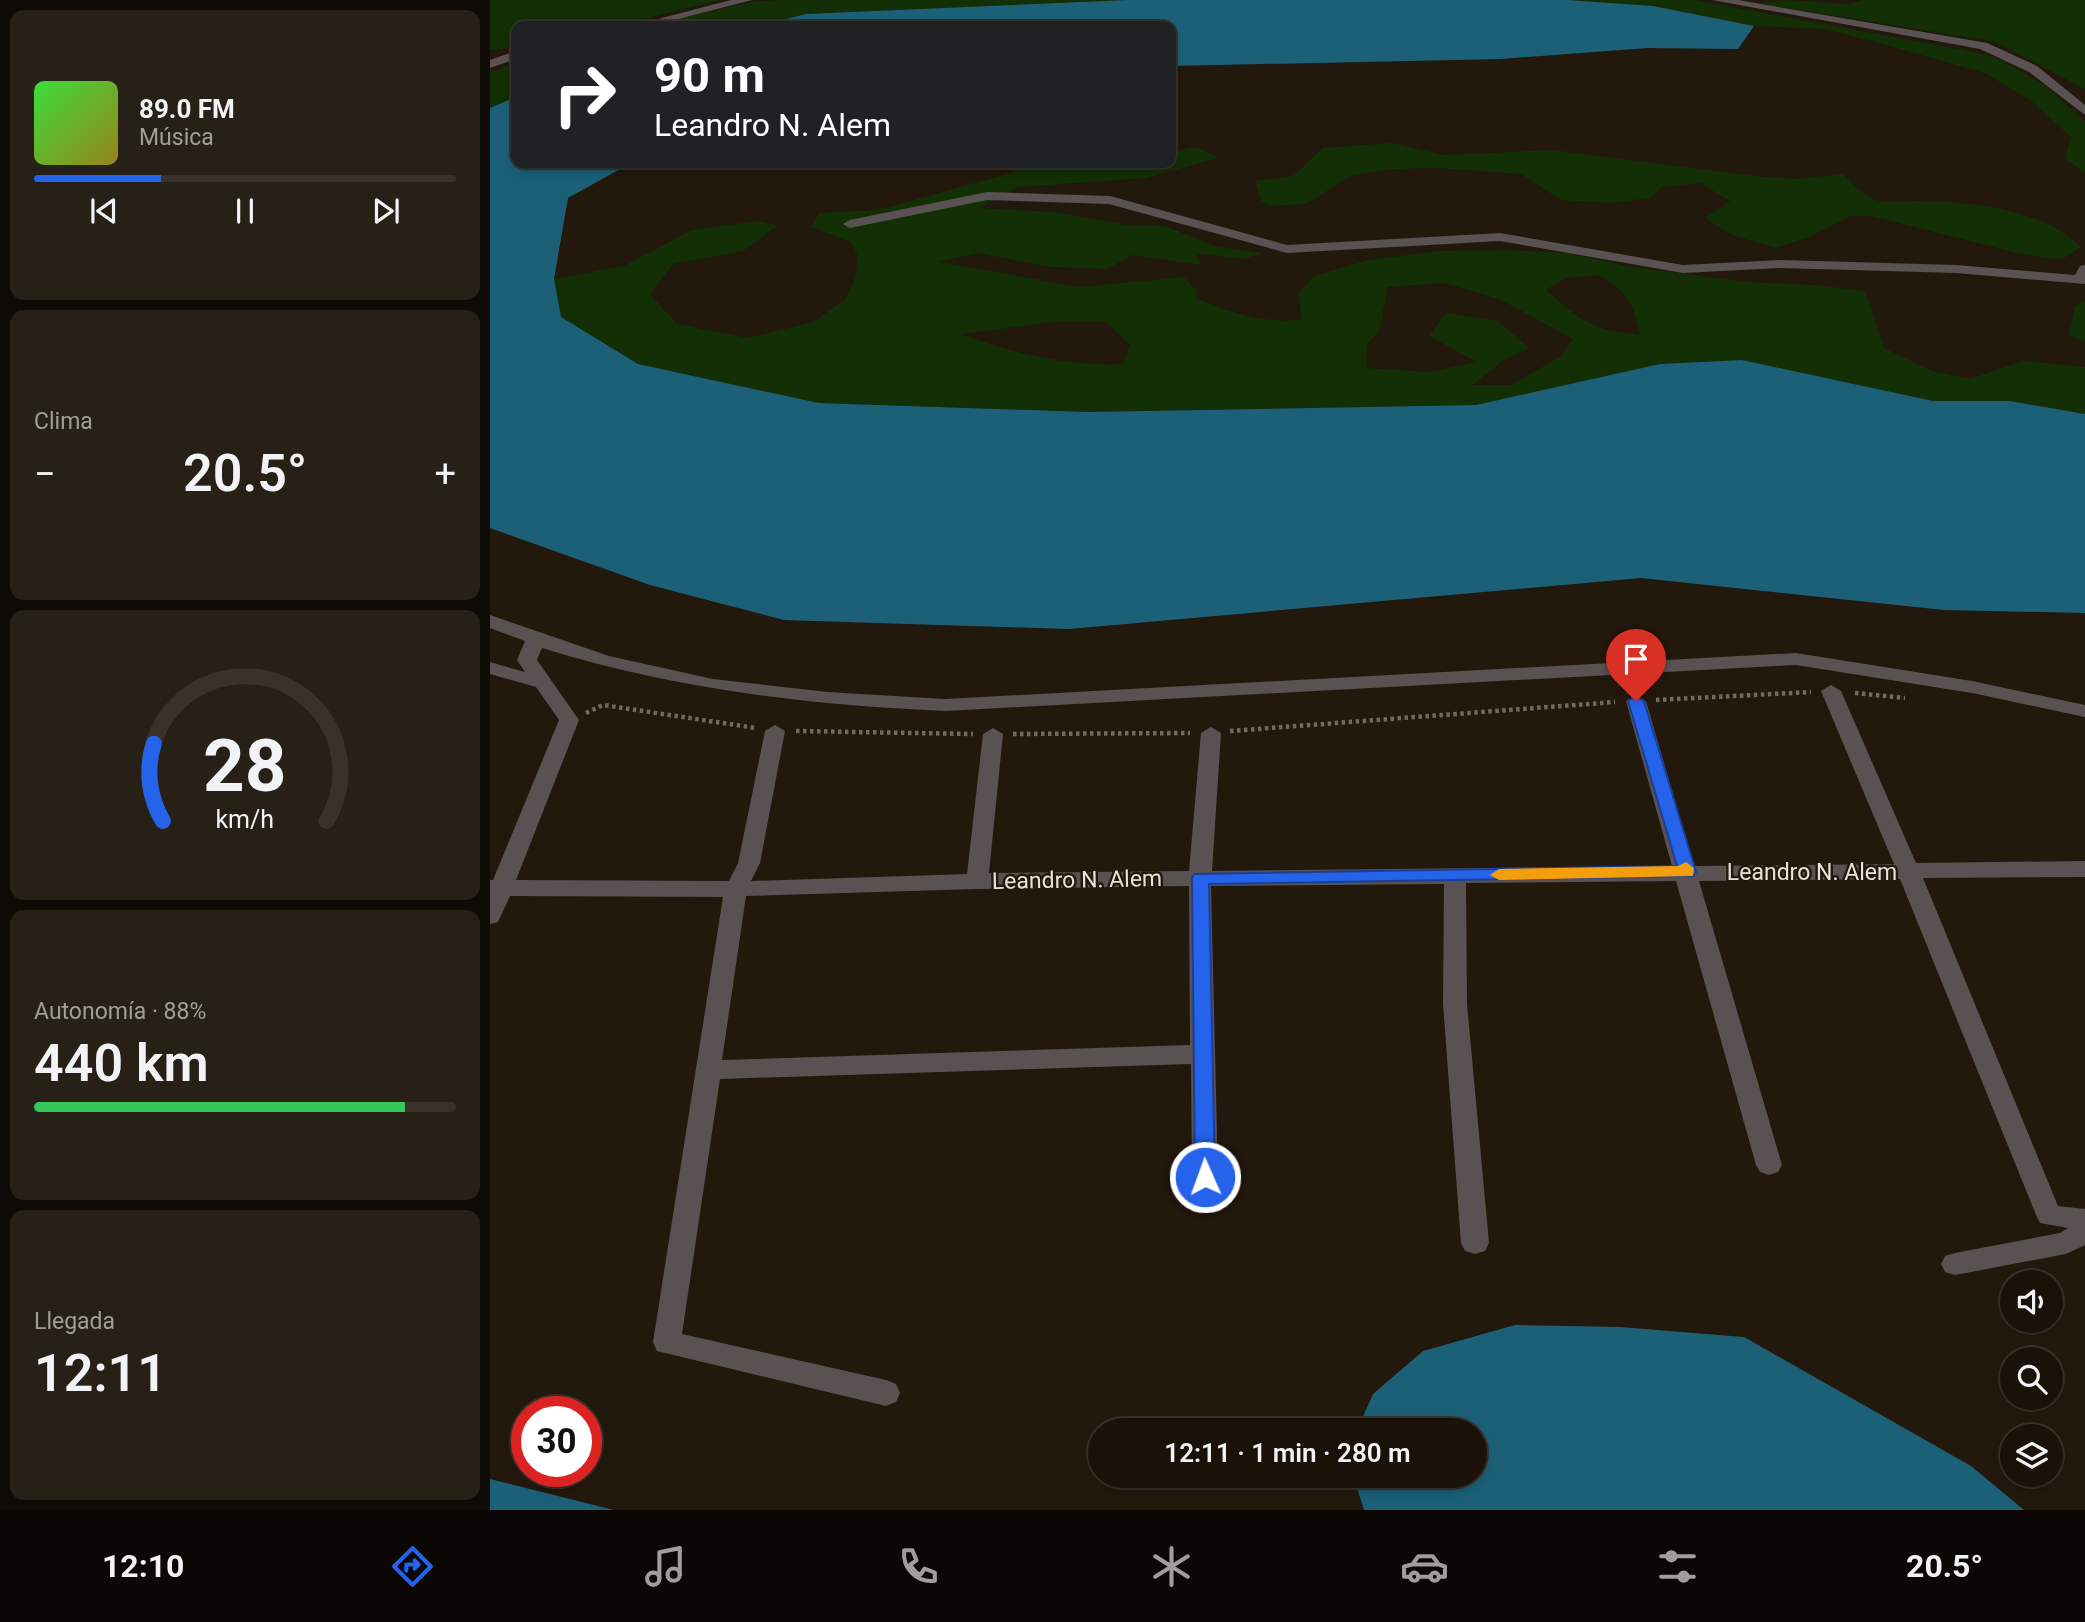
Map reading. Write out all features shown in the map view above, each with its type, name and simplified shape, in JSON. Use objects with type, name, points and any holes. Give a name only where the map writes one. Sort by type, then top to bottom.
[{"type":"street","points":[[656,21],[746,0]]},
{"type":"street","points":[[1718,0],[1983,46],[2033,69],[2085,111]]},
{"type":"street","points":[[490,64],[511,57]]},
{"type":"street","points":[[850,224],[987,197],[1110,200],[1287,249],[1500,237],[1684,270],[1780,264],[1956,269],[2081,280],[2085,269]]},
{"type":"street","points":[[490,621],[535,640],[686,682],[744,692],[843,702],[944,705],[1796,659],[1972,687],[2085,711]]},
{"type":"street","points":[[490,916],[495,888],[569,720],[527,660],[535,640]]},
{"type":"street","points":[[490,668],[540,682]]},
{"type":"street","points":[[1831,691],[1909,872],[2049,1214],[2085,1220]]},
{"type":"street","points":[[1636,701],[1769,1165]]},
{"type":"street","points":[[775,731],[749,863],[736,889],[706,1070],[667,1342],[886,1393]]},
{"type":"street","points":[[1205,1177],[1200,878],[1210,733]]},
{"type":"street","points":[[977,881],[993,734]]},
{"type":"street","name":"Leandro N. Alem","points":[[495,888],[736,889],[977,881],[2085,869]]},
{"type":"street","points":[[1455,875],[1455,1004],[1475,1243]]},
{"type":"street","points":[[706,1070],[1202,1054]]},
{"type":"street","points":[[1955,1264],[2066,1243],[2085,1232]]},
{"type":"path","points":[[569,720],[603,705],[775,731],[1210,733]]},
{"type":"green space","points":[[490,0],[720,0],[634,21],[511,21],[511,48],[490,50]]},
{"type":"green space","points":[[1127,0],[806,14],[778,21],[667,21],[752,2]]},
{"type":"green space","points":[[1568,0],[1694,0],[1995,57],[2043,84],[2085,121],[2085,173],[2065,158],[2071,137],[2030,100],[1985,73],[1824,29],[1754,26],[1653,6]]},
{"type":"green space","points":[[1789,0],[1848,4],[1862,0],[2085,0],[2085,89],[1995,42],[1759,3]]},
{"type":"green space","points":[[511,65],[511,99],[490,108],[490,72]]},
{"type":"green space","points":[[1391,143],[1444,155],[1553,150],[1762,177],[1796,179],[1842,174],[1876,200],[1961,203],[2005,210],[2046,224],[2081,247],[2061,260],[2017,253],[1871,216],[1851,216],[1809,237],[1775,248],[1732,235],[1705,218],[1730,201],[1700,183],[1662,187],[1650,198],[1609,203],[1561,200],[1521,174],[1438,168],[1393,169],[1352,175],[1306,204],[1270,206],[1261,201],[1255,181],[1293,176],[1323,148]]},
{"type":"green space","points":[[1196,147],[1219,158],[1146,178],[1019,187],[979,208],[1052,212],[1127,225],[1165,226],[1218,247],[1262,253],[1244,259],[1196,253],[1200,265],[1133,255],[1107,269],[1051,267],[978,253],[939,262],[1080,287],[1184,277],[1197,291],[1196,298],[1235,312],[1275,320],[1302,319],[1298,294],[1314,276],[1368,260],[1439,251],[1566,253],[1632,267],[1748,282],[1816,285],[1865,291],[1884,348],[1932,371],[1970,379],[2023,361],[2085,367],[2085,414],[2010,401],[1933,401],[1742,360],[1660,364],[1476,405],[1088,412],[819,403],[638,364],[560,317],[554,279],[624,266],[692,230],[757,221],[778,225],[743,251],[673,264],[650,294],[677,324],[748,338],[813,322],[845,300],[856,276],[857,254],[851,242],[811,227],[819,213],[878,210],[1029,168],[1176,168],[1176,150]],"holes":[[[1596,275],[1627,298],[1640,334],[1598,327],[1578,317],[1546,290],[1566,278]],[[1444,283],[1499,299],[1573,339],[1560,357],[1510,385],[1472,385],[1504,360],[1529,348],[1498,321],[1446,313],[1429,336],[1477,362],[1429,372],[1366,368],[1367,344],[1380,330],[1387,287]],[[1054,322],[1106,322],[1130,345],[1123,364],[1061,361],[1020,353],[961,334]]]},
{"type":"green space","points":[[2085,300],[2085,342],[2069,335],[2075,307]]},
{"type":"water","points":[[1127,0],[1568,0],[1653,6],[1754,26],[1738,49],[1647,48],[1501,59],[1176,66],[1176,21],[778,21],[806,14]]},
{"type":"water","points":[[511,99],[511,168],[622,168],[568,198],[554,279],[561,317],[638,364],[819,403],[1088,412],[1476,405],[1660,364],[1742,360],[1933,401],[2010,401],[2085,414],[2085,613],[1944,610],[1641,578],[1069,629],[784,620],[650,585],[490,528],[490,108]]},
{"type":"water","points":[[1515,1325],[1620,1327],[1744,1337],[1971,1466],[2024,1510],[1364,1510],[1357,1488],[1487,1488],[1487,1418],[1362,1418],[1373,1394],[1423,1351]]},
{"type":"water","points":[[490,1479],[511,1484],[511,1487],[522,1487],[614,1510],[490,1510]]},
{"type":"slow traffic","points":[[1499,875],[1687,872],[1686,868]]},
{"type":"route","points":[[1205,1177],[1200,878],[1687,872],[1636,701]]}]
